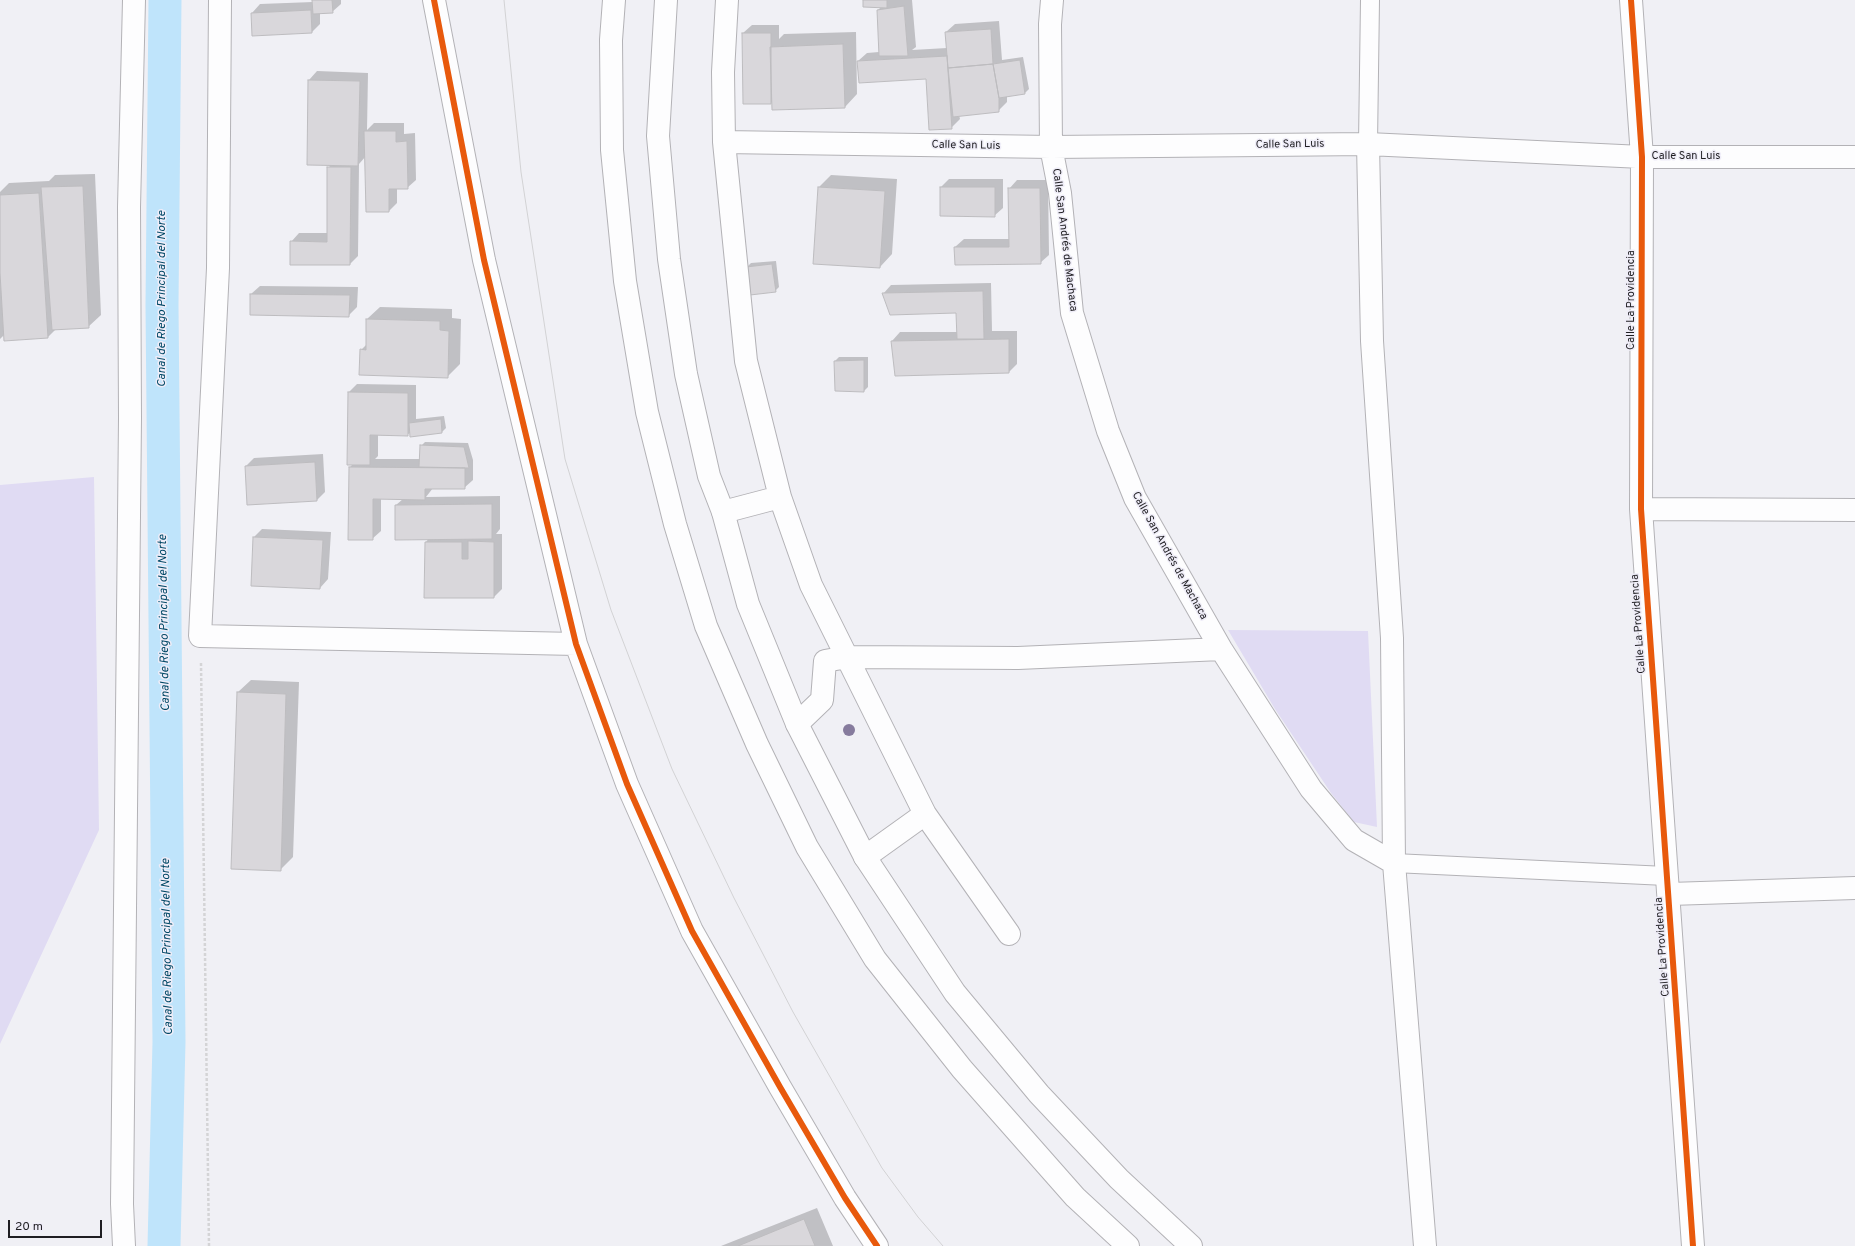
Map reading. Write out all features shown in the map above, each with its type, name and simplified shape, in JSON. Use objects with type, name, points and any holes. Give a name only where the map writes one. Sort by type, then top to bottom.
[{"type":"main road","points":[[124,1246],[122,1204],[130,418],[129,207],[134,0]]},
{"type":"main road","points":[[220,0],[218,268],[200,636],[576,644]]},
{"type":"main road","points":[[434,0],[484,260],[576,644],[627,784],[692,931],[784,1094],[846,1198],[877,1246]]},
{"type":"main road","points":[[614,0],[611,40],[612,150],[625,281],[647,412],[675,524],[706,626],[757,744],[807,847],[874,959],[962,1069],[1075,1197],[1128,1246]]},
{"type":"main road","points":[[666,0],[658,136],[669,259],[686,374],[709,476],[722,512],[748,604],[797,724],[865,857],[955,993],[1039,1094],[1119,1178],[1191,1246]]},
{"type":"main road","points":[[727,0],[723,72],[724,142],[746,361],[780,497],[811,586],[925,814],[1009,934]]},
{"type":"main road","name":"Calle San Andrés de Machaca","points":[[1052,0],[1050,24],[1051,147],[1060,194],[1072,313],[1108,431],[1135,498],[1221,649],[1311,789],[1354,840],[1394,863]]},
{"type":"main road","name":"Calle La Providencia","points":[[1631,0],[1642,156],[1641,509],[1693,1246]]},
{"type":"main road","name":"Calle San Luis","points":[[724,142],[1051,147],[1368,144],[1642,156],[1855,157]]},
{"type":"main road","points":[[1368,144],[1372,341],[1392,638],[1394,863],[1425,1246]]},
{"type":"main road","points":[[722,512],[780,497]]},
{"type":"main road","points":[[1641,509],[1855,510]]},
{"type":"main road","points":[[797,724],[822,700],[825,661],[847,657],[1018,658],[1221,649]]},
{"type":"main road","points":[[865,857],[925,814]]},
{"type":"main road","points":[[1668,885],[1855,888]]},
{"type":"lane","points":[[1368,144],[1370,0]]},
{"type":"lane","points":[[1394,863],[1668,885]]},
{"type":"path","points":[[200,636],[209,1246]]},
{"type":"shaded area","points":[[94,477],[99,830],[0,1044],[0,485]]},
{"type":"shaded area","points":[[1228,630],[1368,631],[1377,827],[1354,822],[1331,793],[1275,709]]},
{"type":"building","points":[[312,0],[332,0],[333,13],[313,14]]},
{"type":"building","points":[[863,0],[887,0],[887,8],[863,7]]},
{"type":"building","points":[[904,6],[908,56],[879,56],[877,10]]},
{"type":"building","points":[[311,10],[312,33],[252,36],[251,13]]},
{"type":"building","points":[[991,29],[993,64],[948,68],[945,32]]},
{"type":"building","points":[[742,33],[771,33],[771,104],[743,104]]},
{"type":"building","points":[[843,44],[845,108],[772,110],[770,47]]},
{"type":"building","points":[[947,56],[952,129],[929,130],[926,79],[859,83],[857,61]]},
{"type":"building","points":[[1020,60],[1025,94],[999,98],[993,64]]},
{"type":"building","points":[[993,64],[999,98],[999,112],[953,117],[948,68]]},
{"type":"building","points":[[308,80],[360,81],[358,166],[307,165]]},
{"type":"building","points":[[364,131],[396,131],[396,142],[407,141],[408,189],[389,189],[389,212],[366,212]]},
{"type":"building","points":[[327,167],[351,167],[350,265],[290,265],[290,241],[327,242]]},
{"type":"building","points":[[83,186],[89,328],[52,330],[41,187]]},
{"type":"building","points":[[818,187],[885,191],[880,268],[813,264]]},
{"type":"building","points":[[940,187],[995,187],[995,217],[940,216]]},
{"type":"building","points":[[1008,188],[1040,188],[1041,264],[955,265],[954,247],[1009,247]]},
{"type":"building","points":[[39,193],[48,338],[4,341],[0,273],[0,195]]},
{"type":"building","points":[[772,264],[776,292],[750,295],[746,267]]},
{"type":"building","points":[[983,291],[984,339],[957,339],[956,313],[890,315],[882,293]]},
{"type":"building","points":[[250,294],[350,295],[349,317],[250,315]]},
{"type":"building","points":[[366,319],[440,321],[440,330],[449,331],[448,378],[359,375],[360,349],[366,350]]},
{"type":"building","points":[[1009,339],[1009,373],[895,376],[891,341]]},
{"type":"building","points":[[864,360],[864,392],[835,391],[834,361]]},
{"type":"building","points":[[348,392],[408,393],[408,436],[370,435],[370,465],[347,465]]},
{"type":"building","points":[[441,419],[442,433],[410,437],[409,423]]},
{"type":"building","points":[[420,445],[464,447],[469,468],[419,467]]},
{"type":"building","points":[[315,462],[317,501],[247,505],[245,466]]},
{"type":"building","points":[[349,467],[465,468],[465,489],[425,489],[425,500],[373,499],[373,540],[348,540]]},
{"type":"building","points":[[492,504],[492,539],[395,540],[395,505]]},
{"type":"building","points":[[253,537],[323,540],[320,589],[251,586]]},
{"type":"building","points":[[468,541],[494,542],[494,598],[424,598],[425,542],[462,542],[462,559],[468,559]]},
{"type":"building","points":[[237,692],[286,694],[281,871],[231,869]]},
{"type":"building","points":[[804,1219],[815,1246],[738,1246]]},
{"type":"waterway","name":"Canal de Riego Principal del Norte","points":[[164,1246],[169,1042],[162,305],[165,0]]},
{"type":"tram line","points":[[504,0],[521,172],[565,459],[611,610],[672,769],[734,898],[793,1012],[882,1168],[918,1217],[943,1246]]},
{"type":"cycle path","points":[[434,0],[484,260],[576,644],[627,784],[692,931],[780,1087],[845,1198],[877,1246]]},
{"type":"cycle path","points":[[1631,0],[1642,157],[1641,509],[1693,1246]]}]
